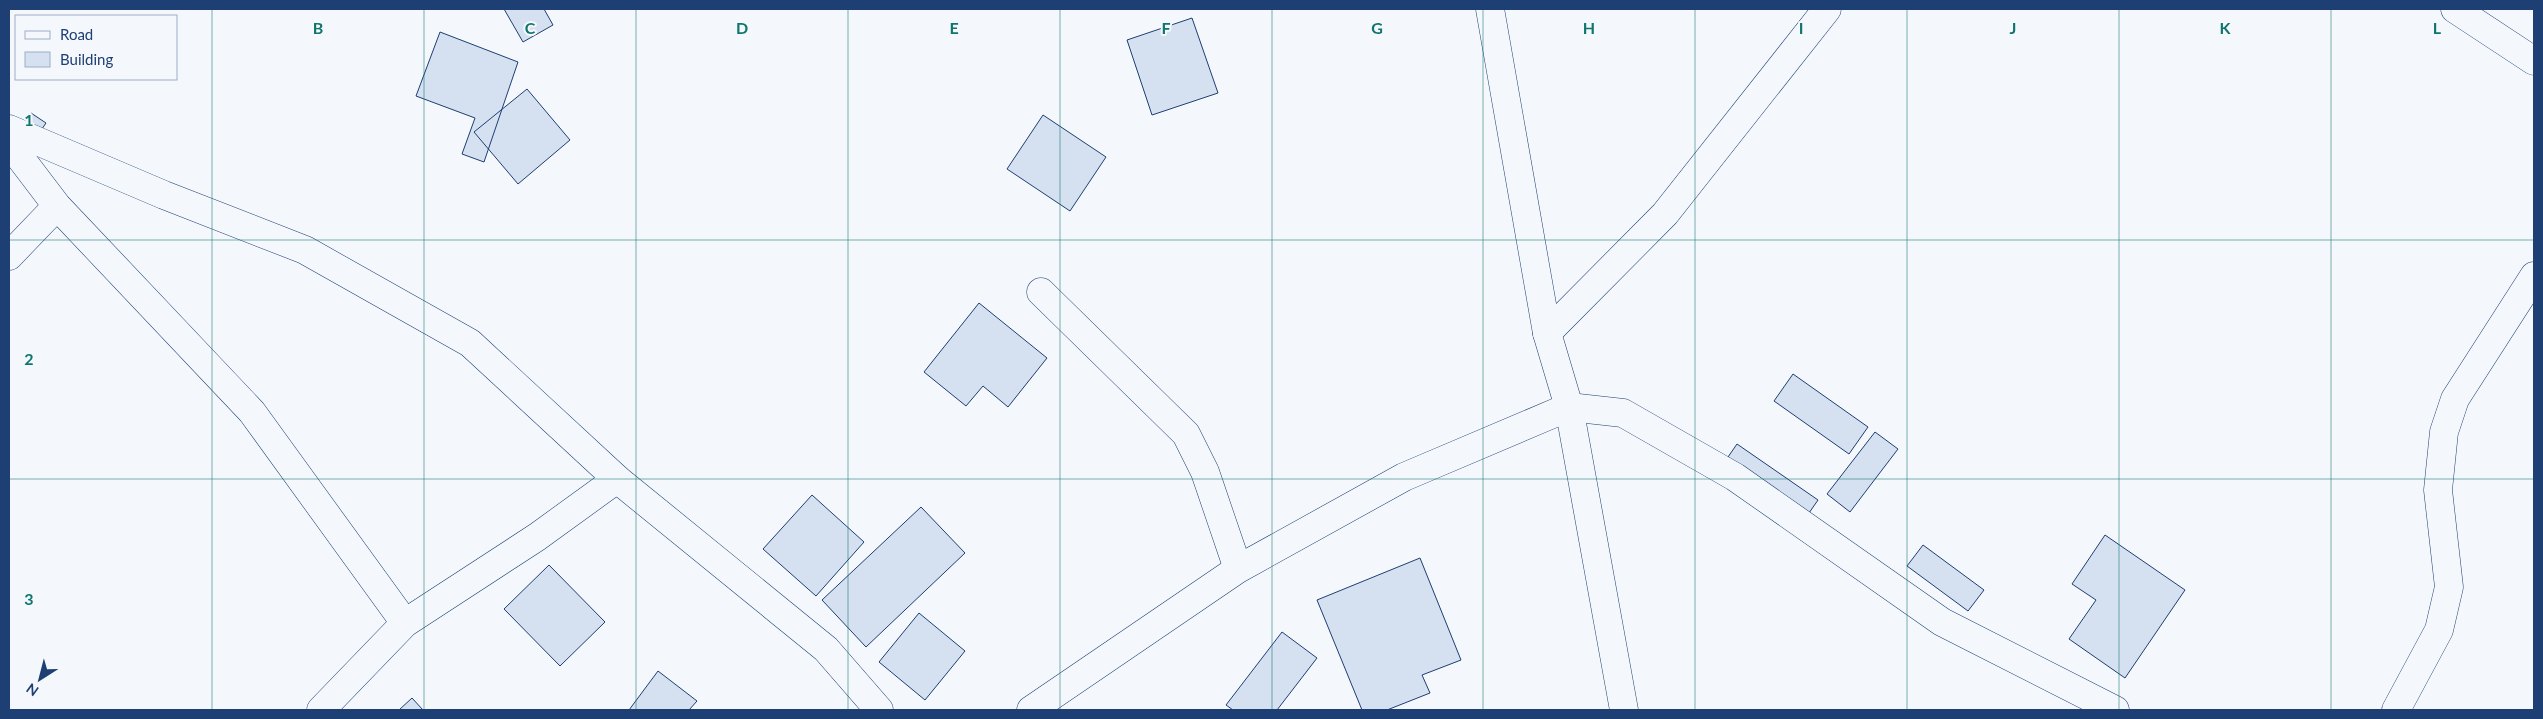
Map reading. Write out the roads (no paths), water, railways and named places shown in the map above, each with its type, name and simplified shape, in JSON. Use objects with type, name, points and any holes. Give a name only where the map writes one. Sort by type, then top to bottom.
[{"type":"street","points":[[1490,9],[1547,333],[1569,407],[1624,710]]},
{"type":"street","points":[[1547,333],[1665,214],[1827,9]]},
{"type":"street","points":[[2455,9],[2534,61]]},
{"type":"street","points":[[9,129],[164,195],[305,250],[470,343],[617,479],[826,648],[879,710]]},
{"type":"street","points":[[9,143],[57,206],[252,412],[405,623]]},
{"type":"street","points":[[9,256],[57,206]]},
{"type":"street","points":[[2396,710],[2439,630],[2449,586],[2438,490],[2444,432],[2455,399],[2534,276]]},
{"type":"street","points":[[1041,292],[1186,434],[1205,472],[1238,569]]},
{"type":"street","points":[[1031,710],[1238,569],[1404,477],[1569,407],[1623,413],[1735,477],[1942,622],[2115,710]]},
{"type":"street","points":[[321,710],[405,623],[537,537],[617,479]]}]
